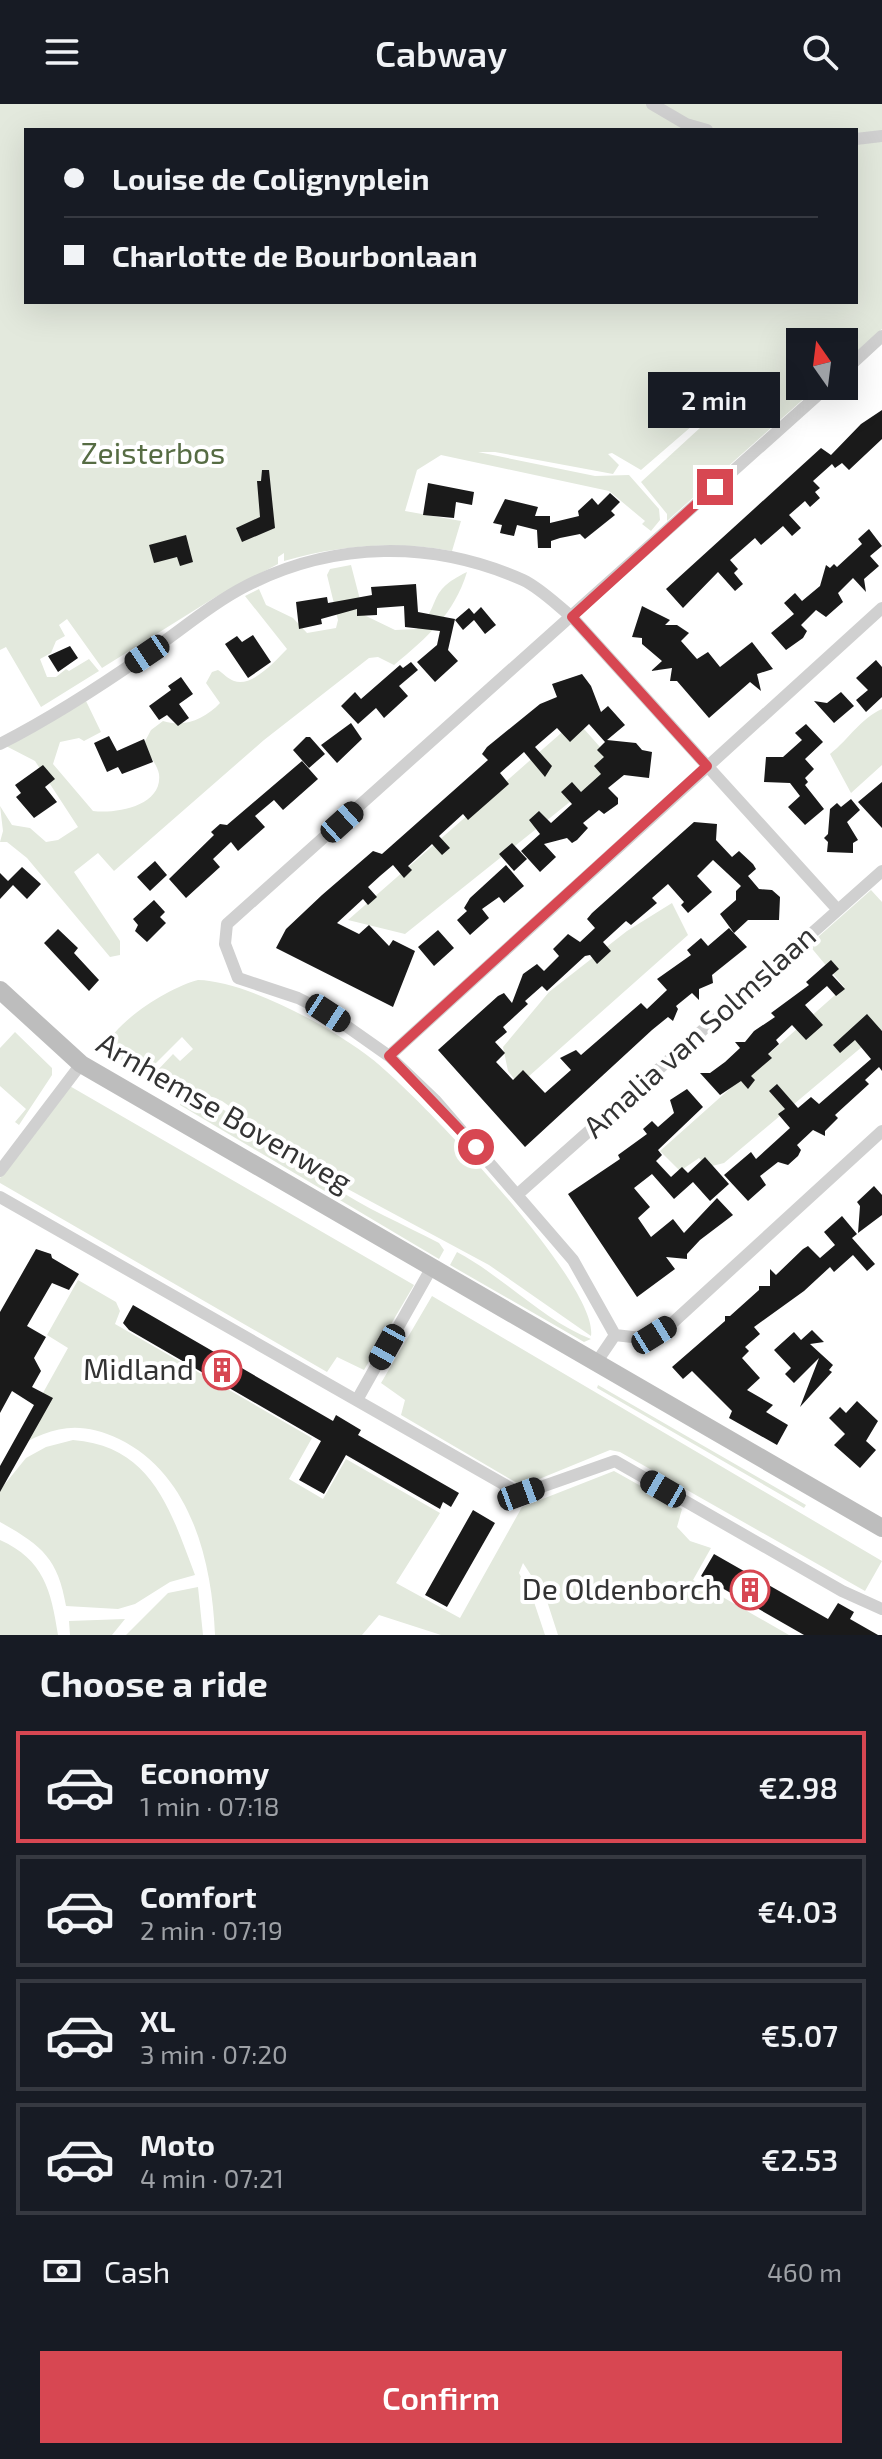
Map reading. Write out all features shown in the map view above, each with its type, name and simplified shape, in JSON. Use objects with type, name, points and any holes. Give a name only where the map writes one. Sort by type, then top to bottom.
[{"type":"main road","name":"Arnhemse Bovenweg","points":[[0,990],[81,1064],[882,1528]]},
{"type":"street","points":[[652,104],[686,124],[700,128]]},
{"type":"street","points":[[858,139],[882,136]]},
{"type":"street","points":[[858,358],[882,336]]},
{"type":"street","points":[[615,1335],[573,1260],[435,1100],[389,1056],[328,1013],[298,998],[238,978],[225,944],[227,924],[812,400]]},
{"type":"street","points":[[0,744],[107,681],[243,588],[284,568],[327,555],[397,549],[459,557],[526,581],[572,617],[838,910]]},
{"type":"street","points":[[389,1056],[882,608]]},
{"type":"street","name":"Amalia van Solmslaan","points":[[518,1194],[882,871]]},
{"type":"street","points":[[0,1171],[81,1064]]},
{"type":"street","points":[[615,1335],[641,1338],[668,1327],[882,1131]]},
{"type":"street","points":[[0,1197],[521,1494],[615,1461],[842,1591],[880,1605]]},
{"type":"street","points":[[357,1400],[432,1267]]},
{"type":"street","points":[[596,1363],[615,1335]]},
{"type":"green space","name":"Zeisterbos","points":[[0,104],[882,104],[882,329],[858,350],[858,328],[786,328],[786,400],[802,400],[667,521],[667,514],[641,482],[749,383],[729,394],[641,470],[612,453],[608,454],[619,465],[613,474],[495,452],[478,452],[595,476],[629,475],[659,509],[660,520],[651,531],[642,524],[645,521],[609,491],[441,455],[417,470],[405,511],[461,521],[452,551],[410,546],[368,546],[326,551],[284,561],[284,553],[278,557],[278,564],[214,598],[102,668],[67,619],[59,625],[65,636],[56,641],[51,653],[40,659],[47,677],[56,677],[89,659],[99,671],[41,707],[6,647],[0,650]]},
{"type":"green space","points":[[351,565],[364,615],[395,630],[417,629],[445,586],[467,572],[455,600],[438,624],[394,665],[378,657],[369,658],[264,740],[114,871],[98,853],[74,872],[120,941],[120,955],[110,957],[27,858],[7,842],[0,842],[3,831],[0,806],[12,825],[30,828],[46,842],[58,840],[78,827],[35,761],[6,746],[86,701],[101,732],[84,741],[79,738],[60,742],[53,764],[93,811],[125,809],[146,801],[154,794],[159,774],[143,745],[151,730],[163,721],[194,721],[214,709],[220,703],[206,683],[212,672],[218,670],[234,681],[248,680],[263,672],[287,649],[245,596],[259,589],[266,605],[293,618],[307,633],[336,628],[338,620],[327,575],[330,569]]},
{"type":"green space","points":[[882,709],[882,765],[851,793],[830,754]]},
{"type":"green space","points":[[576,720],[616,765],[405,934],[348,920]]},
{"type":"green space","points":[[871,890],[882,902],[882,1030],[724,1163],[708,1167],[699,1158],[680,1171],[660,1151],[844,987],[809,945]]},
{"type":"green space","points":[[672,903],[688,935],[519,1085],[508,1071],[503,1047],[549,992],[627,931]]},
{"type":"green space","points":[[198,980],[240,988],[289,1008],[355,1047],[395,1079],[463,1148],[537,1235],[586,1311],[591,1336],[489,1265],[344,1187],[222,1101],[154,1074],[173,1054],[180,1061],[193,1049],[182,1037],[147,1072],[103,1051],[130,1017],[172,990]]},
{"type":"green space","points":[[15,1032],[52,1068],[52,1075],[19,1125],[15,1122],[26,1109],[0,1086],[0,1048]]},
{"type":"green space","points":[[68,1085],[414,1285],[364,1370],[337,1357],[327,1372],[0,1183],[0,1178]]},
{"type":"green space","points":[[164,1086],[233,1115],[344,1193],[439,1243],[444,1250],[439,1259],[180,1105],[181,1101],[162,1090]]},
{"type":"green space","points":[[457,1252],[540,1310],[591,1339],[584,1342],[450,1265]]},
{"type":"green space","points":[[78,1280],[116,1302],[120,1311],[115,1324],[312,1438],[289,1479],[323,1499],[346,1459],[440,1513],[396,1583],[460,1618],[522,1507],[614,1471],[682,1509],[677,1527],[690,1541],[711,1548],[693,1580],[789,1635],[558,1635],[546,1598],[523,1563],[519,1573],[534,1602],[545,1635],[441,1635],[379,1615],[362,1635],[215,1635],[209,1578],[193,1522],[164,1474],[144,1454],[104,1433],[76,1428],[50,1432],[10,1452],[68,1348],[47,1335]]},
{"type":"green space","points":[[432,1296],[882,1561],[865,1591],[620,1452],[610,1450],[522,1486],[401,1415],[405,1400],[381,1383]]},
{"type":"green space","points":[[598,1385],[806,1505],[804,1508],[597,1388]]},
{"type":"green space","points":[[73,1440],[100,1445],[122,1455],[140,1469],[167,1506],[195,1575],[170,1582],[135,1604],[118,1609],[66,1606],[58,1576],[45,1555],[37,1546],[0,1522],[0,1490],[26,1458],[46,1447]]},
{"type":"green space","points":[[0,1540],[27,1557],[43,1578],[58,1635],[0,1635]]},
{"type":"green space","points":[[198,1587],[203,1635],[126,1635],[168,1593]]},
{"type":"green space","points":[[125,1619],[112,1635],[70,1635],[69,1621]]},
{"type":"building","points":[[882,410],[882,439],[849,470],[842,463],[835,468],[832,464],[813,481],[820,488],[815,492],[820,498],[810,507],[805,501],[789,515],[801,528],[792,536],[783,526],[761,545],[755,538],[730,560],[738,569],[734,573],[743,584],[735,591],[718,572],[683,608],[666,589],[821,448],[831,455],[861,424]]},
{"type":"building","points":[[262,470],[269,470],[275,528],[242,542],[236,528],[260,517],[257,481],[261,481]]},
{"type":"building","points":[[428,483],[474,492],[472,505],[456,502],[454,518],[423,515]]},
{"type":"building","points":[[610,493],[620,502],[611,511],[615,515],[585,539],[580,534],[560,538],[551,541],[551,548],[538,548],[537,530],[517,525],[514,536],[500,533],[502,525],[493,523],[505,499],[538,507],[535,516],[550,516],[550,523],[579,516],[578,511],[592,498],[598,505]]},
{"type":"building","points":[[869,529],[882,546],[870,556],[879,566],[864,579],[866,592],[853,578],[838,593],[843,602],[826,617],[816,610],[801,625],[807,631],[803,638],[786,650],[771,633],[794,614],[784,603],[795,593],[802,601],[820,586],[826,565],[830,568],[834,564],[837,567],[862,544],[858,539]]},
{"type":"building","points":[[186,535],[193,562],[180,566],[177,557],[154,563],[149,545]]},
{"type":"building","points":[[416,584],[418,612],[455,619],[448,650],[458,661],[435,682],[417,662],[437,645],[440,631],[405,627],[404,606],[377,608],[377,615],[357,616],[357,609],[321,619],[322,624],[299,629],[296,602],[327,597],[328,603],[372,595],[371,587]]},
{"type":"building","points":[[642,606],[670,620],[665,625],[677,625],[689,633],[681,641],[697,659],[708,652],[720,667],[752,642],[773,669],[757,674],[761,691],[750,682],[709,718],[677,681],[670,681],[672,668],[651,671],[662,661],[642,644],[642,638],[632,637]]},
{"type":"building","points":[[481,607],[496,625],[485,634],[474,620],[463,630],[455,620],[469,608],[474,614]]},
{"type":"building","points":[[253,635],[271,662],[248,678],[225,644],[237,636],[242,642]]},
{"type":"building","points":[[70,646],[78,658],[58,672],[48,656]]},
{"type":"building","points":[[876,660],[882,667],[882,697],[866,712],[856,700],[868,690],[856,678]]},
{"type":"building","points":[[411,662],[418,670],[399,686],[408,696],[384,718],[376,708],[358,724],[341,706],[355,692],[361,699],[400,665],[403,668]]},
{"type":"building","points":[[582,674],[591,686],[601,712],[608,706],[625,725],[607,740],[636,743],[642,750],[652,752],[649,778],[624,775],[608,788],[618,798],[618,804],[604,814],[599,810],[583,823],[588,828],[572,843],[567,838],[544,844],[556,857],[540,872],[521,851],[540,834],[529,820],[539,811],[551,823],[572,804],[561,792],[572,782],[581,792],[601,774],[594,766],[604,757],[597,750],[605,742],[589,724],[570,742],[557,728],[535,747],[552,766],[545,777],[524,752],[500,773],[509,784],[468,820],[463,814],[439,836],[450,848],[442,855],[432,844],[408,866],[412,870],[404,878],[393,865],[380,876],[368,887],[377,897],[368,905],[363,899],[337,923],[359,934],[369,925],[389,946],[393,940],[415,951],[393,1007],[276,948],[286,929],[322,895],[373,851],[382,854],[488,760],[482,754],[487,747],[540,704],[557,697],[552,684]]},
{"type":"building","points":[[181,677],[193,694],[179,704],[189,718],[178,726],[167,715],[159,720],[149,706],[171,690],[168,686]]},
{"type":"building","points":[[841,692],[854,706],[834,723],[814,701],[827,703]]},
{"type":"building","points":[[351,723],[362,739],[337,763],[321,745]]},
{"type":"building","points":[[806,724],[823,742],[805,759],[814,769],[805,778],[808,782],[805,785],[824,809],[805,825],[788,807],[800,796],[790,783],[764,782],[766,757],[783,757],[802,740],[795,733]]},
{"type":"building","points":[[109,736],[117,751],[144,739],[153,762],[122,774],[118,767],[107,772],[94,743]]},
{"type":"building","points":[[306,737],[310,737],[325,754],[309,768],[293,750]]},
{"type":"building","points":[[302,761],[318,779],[283,810],[274,800],[255,816],[265,827],[238,851],[231,842],[213,859],[220,867],[186,898],[169,879],[214,835],[211,832],[220,824],[227,825]]},
{"type":"building","points":[[43,765],[55,779],[45,787],[57,802],[34,818],[16,797],[21,793],[15,785]]},
{"type":"building","points":[[882,782],[882,828],[858,802]]},
{"type":"building","points":[[851,799],[860,810],[847,822],[858,840],[853,843],[853,853],[827,852],[828,842],[824,838],[828,834],[830,809],[837,803],[841,807]]},
{"type":"building","points":[[694,822],[717,824],[716,840],[732,857],[739,851],[753,864],[756,869],[748,876],[759,889],[772,890],[780,897],[779,920],[748,920],[734,933],[720,914],[736,900],[736,891],[741,886],[713,860],[697,876],[712,892],[688,913],[681,905],[684,902],[668,884],[652,898],[657,903],[631,925],[626,921],[603,942],[611,951],[597,964],[590,955],[585,956],[547,991],[542,986],[525,1001],[528,1004],[503,1027],[507,1032],[495,1042],[505,1053],[496,1062],[513,1080],[523,1070],[545,1093],[571,1070],[560,1058],[576,1050],[581,1055],[641,1003],[647,1009],[667,990],[657,979],[691,955],[687,950],[701,938],[708,946],[729,928],[747,947],[712,975],[713,983],[699,989],[699,1000],[692,993],[676,1006],[678,1009],[673,1021],[668,1017],[652,1030],[525,1147],[438,1050],[498,996],[504,993],[512,1003],[523,974],[537,964],[544,971],[559,956],[553,949],[568,934],[580,942],[595,928],[587,919],[592,913]]},
{"type":"building","points":[[512,843],[527,859],[514,871],[499,854]]},
{"type":"building","points":[[155,861],[167,875],[150,891],[137,877]]},
{"type":"building","points":[[506,865],[524,886],[504,903],[499,897],[482,909],[489,918],[470,935],[457,920],[467,911],[464,908],[470,898]]},
{"type":"building","points":[[22,867],[41,884],[27,899],[13,885],[0,899],[0,873],[8,881]]},
{"type":"building","points":[[154,900],[165,912],[160,917],[166,923],[147,942],[135,931],[138,925],[133,919]]},
{"type":"building","points":[[58,929],[78,948],[74,953],[99,980],[89,991],[44,943]]},
{"type":"building","points":[[438,930],[454,948],[434,966],[418,947]]},
{"type":"building","points":[[831,960],[839,969],[832,975],[845,989],[836,996],[827,986],[805,1005],[823,1025],[806,1040],[792,1025],[776,1040],[779,1044],[768,1054],[772,1058],[751,1076],[755,1080],[748,1089],[741,1081],[720,1095],[700,1073],[710,1073],[725,1062],[740,1048],[735,1042],[745,1042],[754,1031],[775,1017],[771,1013],[809,985],[806,982]]},
{"type":"building","points":[[867,1014],[882,1031],[882,1071],[879,1067],[865,1080],[869,1084],[835,1115],[838,1118],[825,1131],[825,1136],[813,1130],[797,1145],[801,1150],[788,1165],[778,1162],[760,1176],[766,1185],[748,1201],[724,1175],[751,1152],[756,1159],[790,1128],[778,1114],[785,1109],[769,1091],[777,1084],[798,1108],[811,1097],[819,1104],[871,1059],[855,1040],[840,1053],[833,1045]]},
{"type":"building","points":[[687,1089],[703,1107],[658,1150],[662,1155],[656,1161],[671,1177],[682,1167],[688,1173],[705,1157],[729,1184],[710,1201],[693,1182],[674,1199],[652,1174],[634,1188],[650,1207],[638,1218],[651,1237],[673,1219],[684,1233],[717,1198],[733,1215],[700,1240],[687,1254],[687,1259],[666,1257],[675,1269],[637,1297],[568,1194],[620,1159],[618,1155],[647,1134],[643,1129],[652,1121],[658,1127],[674,1113],[670,1100]]},
{"type":"building","points":[[874,1186],[882,1195],[882,1215],[858,1233],[860,1206],[857,1202]]},
{"type":"building","points":[[842,1216],[857,1234],[852,1238],[875,1264],[867,1271],[853,1255],[834,1272],[830,1267],[804,1291],[754,1327],[760,1334],[745,1347],[749,1351],[742,1358],[760,1378],[747,1390],[773,1405],[766,1412],[788,1425],[777,1445],[729,1418],[732,1411],[692,1371],[683,1379],[672,1367],[725,1321],[725,1316],[730,1316],[759,1290],[759,1286],[770,1286],[770,1269],[776,1275],[808,1246],[820,1258],[835,1245],[824,1232]]},
{"type":"building","points":[[36,1249],[51,1254],[52,1258],[79,1274],[69,1290],[52,1283],[27,1326],[46,1337],[34,1358],[41,1371],[32,1387],[53,1398],[0,1492],[0,1466],[34,1405],[12,1391],[0,1413],[0,1312]]},
{"type":"building","name":"Midland","points":[[133,1305],[333,1421],[336,1415],[361,1430],[358,1435],[459,1493],[451,1507],[443,1502],[440,1509],[346,1455],[324,1494],[299,1480],[321,1441],[129,1330],[123,1323]]},
{"type":"building","points":[[812,1330],[824,1342],[810,1344],[833,1365],[829,1370],[832,1372],[800,1407],[819,1358],[794,1383],[785,1374],[791,1368],[774,1350],[794,1332],[801,1340]]},
{"type":"building","points":[[857,1401],[878,1421],[866,1441],[876,1450],[860,1468],[834,1445],[845,1434],[829,1418],[840,1407],[846,1413]]},
{"type":"building","points":[[473,1510],[495,1523],[447,1607],[425,1595]]},
{"type":"building","name":"De Oldenborch","points":[[714,1554],[828,1619],[838,1603],[854,1612],[850,1619],[878,1635],[804,1635],[701,1576]]},
{"type":"place","name":"Midland","points":[[222,1370]]},
{"type":"place","name":"De Oldenborch","points":[[750,1590]]},
{"type":"route","points":[[476,1147],[435,1100],[389,1056],[707,766],[572,617],[715,487]]}]
